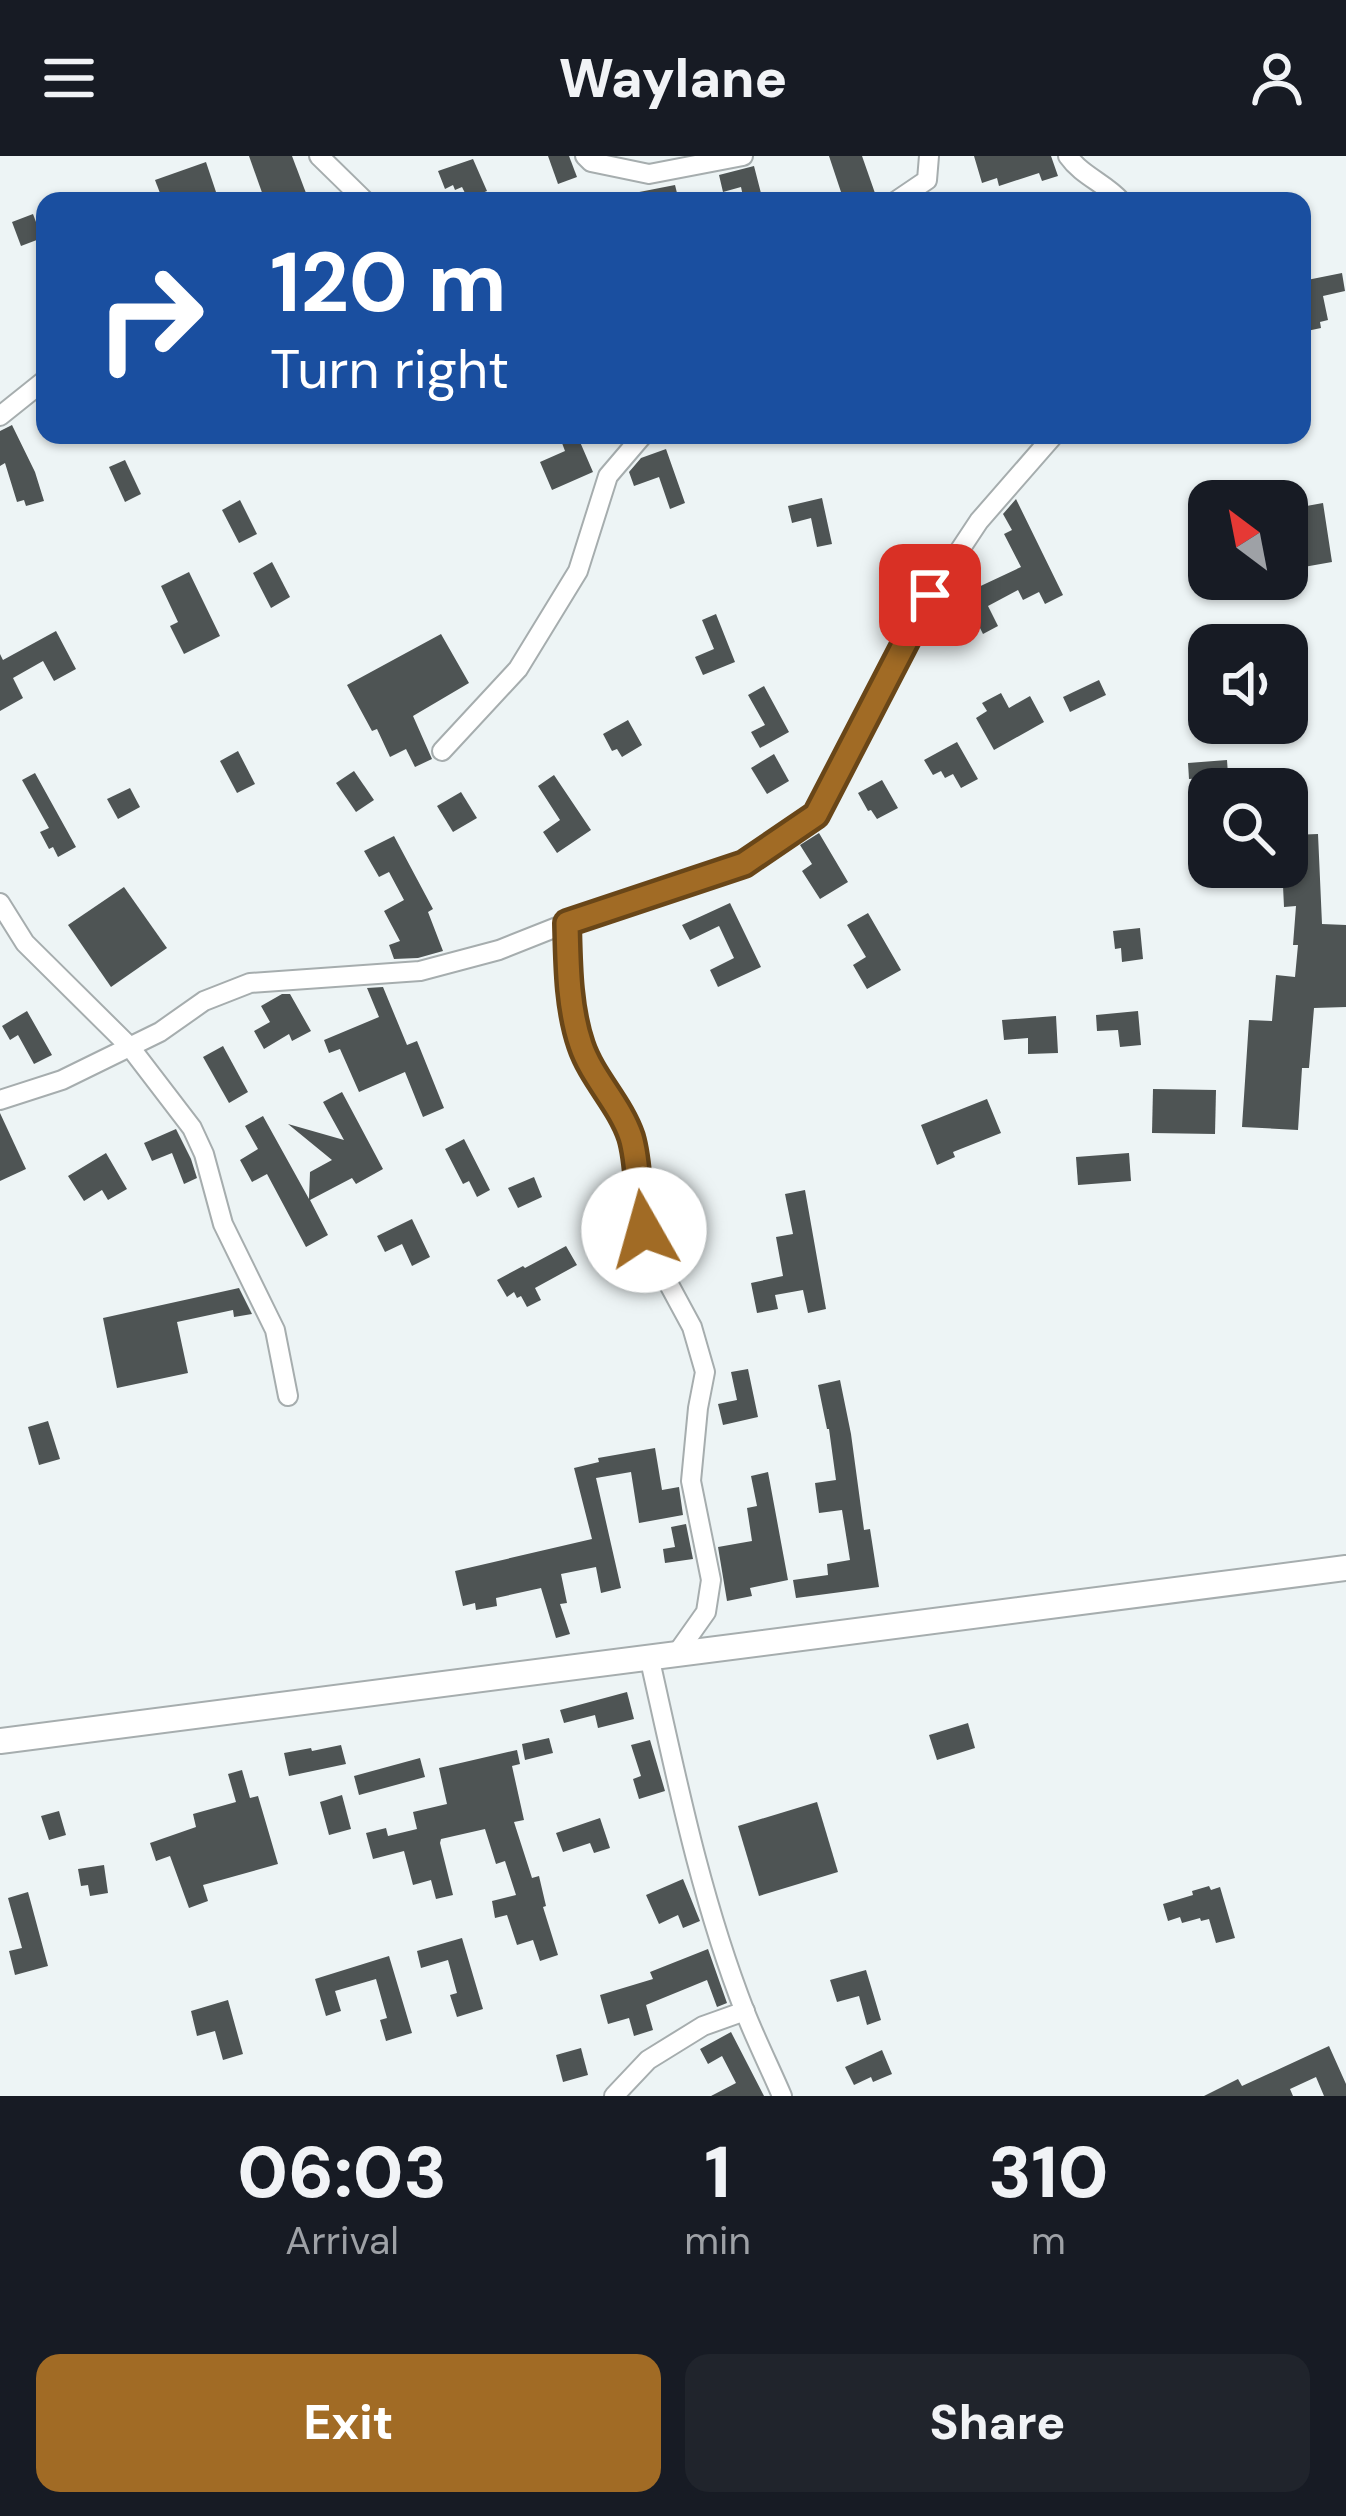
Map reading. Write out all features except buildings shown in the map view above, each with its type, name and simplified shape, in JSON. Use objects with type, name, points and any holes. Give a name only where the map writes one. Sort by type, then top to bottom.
[{"type":"main road","points":[[0,1742],[1346,1568]]},
{"type":"street","points":[[319,156],[356,192]]},
{"type":"street","points":[[585,156],[592,162],[650,174],[742,156]]},
{"type":"street","points":[[909,192],[927,180],[928,156]]},
{"type":"street","points":[[1068,156],[1078,170],[1114,192]]},
{"type":"street","points":[[0,416],[36,387]]},
{"type":"street","points":[[442,751],[518,669],[578,571],[608,476],[635,444]]},
{"type":"street","points":[[0,1100],[62,1080],[160,1032],[204,1001],[250,982],[420,971],[499,950],[744,864],[816,815],[930,595],[979,521],[1046,444]]},
{"type":"street","points":[[0,903],[25,943],[130,1047],[192,1128],[223,1224],[275,1330],[288,1396]]},
{"type":"street","points":[[567,923],[568,977],[581,1046],[630,1136],[644,1230],[692,1327],[705,1372],[691,1481],[711,1580],[706,1612],[677,1653]]},
{"type":"street","points":[[650,1656],[687,1826],[745,2011],[782,2096]]},
{"type":"street","points":[[614,2096],[648,2060],[704,2026],[745,2011]]},
{"type":"route","points":[[644,1230],[630,1136],[581,1046],[568,977],[567,923],[744,864],[816,815],[930,595]]}]
